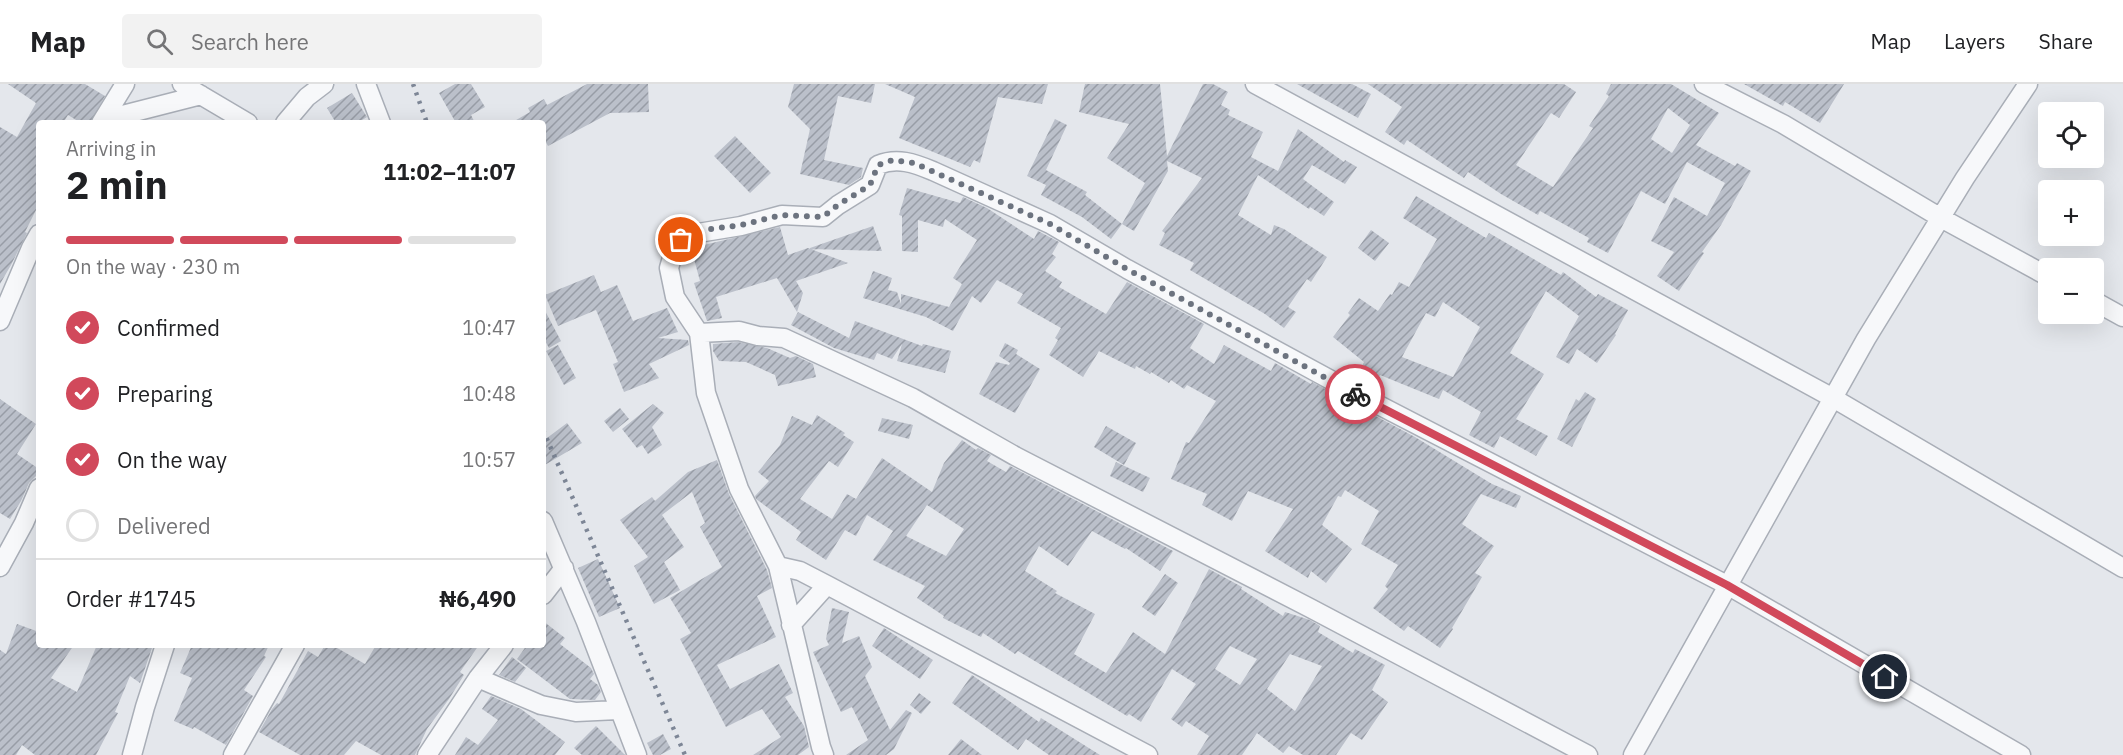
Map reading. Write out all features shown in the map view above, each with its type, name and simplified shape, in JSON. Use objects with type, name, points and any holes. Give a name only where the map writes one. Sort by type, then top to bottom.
[{"type":"street","points":[[103,120],[125,84]]},
{"type":"street","points":[[182,84],[243,120]]},
{"type":"street","points":[[288,120],[307,97],[324,84]]},
{"type":"street","points":[[366,84],[380,120]]},
{"type":"street","points":[[1255,84],[1833,398],[2123,568]]},
{"type":"street","points":[[1704,84],[1783,124],[1941,218],[2038,271]]},
{"type":"street","points":[[1633,755],[1866,339],[2028,84]]},
{"type":"street","points":[[106,120],[201,95]]},
{"type":"street","points":[[824,755],[790,625],[778,566],[739,489],[706,393],[699,333],[675,297],[669,268],[674,251],[681,240],[704,230],[741,225],[782,215],[823,217],[870,185],[878,165],[893,160],[914,163],[1050,224],[1340,386],[1727,585],[2021,755]]},
{"type":"street","points":[[0,321],[36,239]]},
{"type":"street","points":[[2104,307],[2123,317]]},
{"type":"street","points":[[699,333],[739,332],[784,338],[913,398],[1014,456],[1310,608],[1588,755]]},
{"type":"street","points":[[0,567],[24,524],[36,495]]},
{"type":"street","points":[[546,528],[637,755]]},
{"type":"street","points":[[778,566],[800,571],[1148,755]]},
{"type":"street","points":[[546,591],[564,568]]},
{"type":"street","points":[[790,625],[827,585]]},
{"type":"street","points":[[132,755],[164,648]]},
{"type":"street","points":[[233,755],[293,648]]},
{"type":"street","points":[[427,755],[478,678],[502,648]]},
{"type":"street","points":[[478,678],[541,705],[576,712],[618,710]]},
{"type":"building","points":[[8,84],[85,84],[105,96],[92,120],[76,120],[68,115],[65,120],[36,120],[36,210],[25,232],[27,233],[0,284],[0,127],[17,137],[36,103]]},
{"type":"building","points":[[455,84],[471,84],[485,107],[471,115],[474,120],[454,120],[439,93]]},
{"type":"building","points":[[587,84],[648,84],[649,112],[610,113],[548,146],[546,120],[516,120],[530,112],[528,108],[544,99],[547,105]]},
{"type":"building","points":[[794,84],[875,84],[871,103],[838,96],[824,160],[863,168],[861,177],[849,185],[800,174],[810,129],[788,107]]},
{"type":"building","points":[[885,84],[1048,84],[1042,104],[998,97],[980,163],[974,160],[970,167],[899,138],[915,97]]},
{"type":"building","points":[[1085,84],[1160,84],[1167,156],[1203,84],[1213,84],[1228,92],[1221,105],[1230,110],[1228,115],[1263,132],[1251,157],[1278,171],[1298,129],[1344,162],[1345,160],[1357,167],[1345,184],[1312,165],[1303,179],[1334,202],[1324,216],[1310,207],[1309,209],[1258,175],[1238,215],[1271,235],[1274,225],[1284,229],[1327,257],[1311,282],[1307,279],[1288,307],[1296,312],[1284,328],[1265,314],[1190,270],[1194,263],[1159,245],[1165,233],[1162,231],[1202,178],[1167,161],[1168,171],[1134,231],[1122,224],[1145,183],[1107,158],[1129,124],[1079,112]]},
{"type":"building","points":[[1297,84],[1352,84],[1371,94],[1358,118]]},
{"type":"building","points":[[1368,84],[1564,84],[1576,92],[1559,118],[1551,113],[1516,165],[1553,187],[1593,128],[1589,126],[1609,96],[1606,94],[1611,84],[1671,84],[1719,113],[1696,145],[1735,166],[1737,163],[1751,171],[1721,225],[1679,291],[1657,276],[1674,252],[1651,241],[1674,197],[1707,216],[1725,183],[1687,162],[1665,204],[1641,191],[1608,253],[1587,242],[1589,238],[1540,211],[1538,215],[1468,172],[1464,178],[1407,140],[1404,145],[1385,132],[1402,107]],"holes":[[[1668,108],[1690,125],[1672,153],[1651,139]]]},
{"type":"building","points":[[1744,84],[1844,84],[1820,123],[1785,102],[1783,106]]},
{"type":"building","points":[[352,93],[367,117],[362,120],[334,120],[327,108]]},
{"type":"building","points":[[1055,119],[1067,125],[1046,170],[1087,192],[1085,195],[1122,224],[1111,239],[1082,217],[1041,195],[1046,185],[1027,176]]},
{"type":"building","points":[[735,136],[771,173],[750,193],[714,156]]},
{"type":"building","points":[[907,188],[960,203],[963,197],[987,208],[1034,239],[1038,231],[1059,242],[1052,254],[1056,257],[1045,271],[1062,282],[1059,287],[1106,314],[1127,282],[1204,324],[1190,348],[1214,364],[1224,345],[1271,371],[1275,363],[1415,437],[1492,484],[1521,496],[1516,508],[1481,494],[1462,524],[1494,546],[1475,573],[1482,577],[1440,648],[1408,626],[1404,631],[1373,608],[1388,589],[1385,586],[1398,565],[1361,544],[1379,511],[1345,490],[1341,497],[1338,496],[1322,525],[1352,549],[1326,583],[1311,571],[1308,578],[1265,551],[1293,509],[1248,491],[1232,521],[1202,505],[1207,494],[1171,479],[1186,442],[1189,443],[1216,401],[1187,385],[1184,389],[1171,380],[1169,383],[1151,372],[1150,374],[1136,366],[1135,369],[1099,351],[1083,377],[1049,355],[1058,340],[1055,338],[1061,328],[1017,303],[1023,294],[997,280],[981,303],[972,296],[953,331],[926,317],[863,298],[873,271],[892,278],[888,290],[897,292],[901,304],[901,294],[949,307],[962,284],[953,278],[977,240],[945,219],[943,227],[918,220],[918,252],[902,251],[902,216],[899,215]]},
{"type":"building","points":[[1416,196],[1486,238],[1489,233],[1561,275],[1563,272],[1596,297],[1598,294],[1628,310],[1616,335],[1597,363],[1577,349],[1569,364],[1556,357],[1579,316],[1546,291],[1510,353],[1544,374],[1516,419],[1548,436],[1536,456],[1500,436],[1494,448],[1469,435],[1481,412],[1443,390],[1439,399],[1380,375],[1378,379],[1360,370],[1364,362],[1333,337],[1350,315],[1348,313],[1359,298],[1378,311],[1390,294],[1392,295],[1399,282],[1409,287],[1437,239],[1403,218]],"holes":[[[1443,302],[1480,327],[1453,377],[1402,357],[1426,313],[1435,317]]]},
{"type":"building","points":[[873,226],[882,251],[810,249],[810,248]]},
{"type":"building","points":[[780,227],[788,255],[808,248],[848,263],[796,281],[803,293],[797,312],[777,278],[716,297],[722,318],[707,321],[694,283],[700,281],[691,248]]},
{"type":"building","points":[[1371,230],[1389,243],[1375,261],[1358,248]]},
{"type":"building","points":[[594,275],[601,292],[617,285],[633,321],[667,308],[678,332],[658,338],[688,340],[689,345],[649,364],[659,378],[624,392],[613,364],[618,362],[596,310],[558,326],[546,295]]},
{"type":"building","points":[[798,312],[849,338],[855,321],[922,346],[923,344],[951,351],[945,373],[897,361],[902,344],[892,359],[877,353],[874,360],[834,348],[791,325]]},
{"type":"building","points":[[546,313],[561,341],[549,348],[546,342]]},
{"type":"building","points":[[738,342],[767,348],[790,358],[796,356],[813,364],[816,377],[778,386],[775,375],[746,362],[719,361],[713,351],[713,344]]},
{"type":"building","points":[[1005,343],[1018,350],[1016,354],[1040,369],[1015,413],[979,394],[996,362],[1009,365],[1010,363],[999,356]]},
{"type":"building","points":[[558,345],[576,378],[564,385],[546,351]]},
{"type":"building","points":[[1585,392],[1596,399],[1572,447],[1557,439],[1576,399],[1579,401]]},
{"type":"building","points":[[0,399],[36,424],[17,454],[36,467],[36,476],[29,483],[10,519],[0,513]]},
{"type":"building","points":[[653,404],[664,413],[652,427],[662,445],[648,454],[642,445],[637,448],[622,429]]},
{"type":"building","points":[[620,408],[629,419],[613,432],[604,421]]},
{"type":"building","points":[[817,415],[845,433],[843,435],[854,442],[838,467],[829,461],[800,499],[832,519],[847,494],[856,499],[882,458],[932,492],[944,463],[962,440],[976,450],[978,448],[991,455],[987,461],[1006,472],[1010,466],[1173,551],[1160,571],[1126,548],[1092,531],[1068,566],[1039,546],[1025,571],[1057,591],[1055,593],[1095,614],[1074,654],[1106,673],[1133,632],[1165,654],[1209,569],[1242,587],[1241,589],[1283,616],[1285,612],[1310,620],[1320,626],[1318,632],[1353,653],[1355,649],[1385,665],[1372,690],[1388,702],[1362,740],[1351,733],[1336,755],[1303,755],[1289,746],[1283,753],[1257,733],[1242,755],[1197,755],[1209,736],[1186,721],[1182,727],[1171,719],[1196,684],[1172,669],[1141,722],[1129,714],[1127,716],[1018,651],[1015,654],[983,633],[981,637],[943,618],[944,616],[917,598],[925,586],[873,560],[893,531],[867,515],[856,536],[845,530],[826,560],[796,540],[801,532],[756,499],[755,496],[769,481],[758,472],[780,445],[792,416],[812,425]],"holes":[[[927,505],[964,529],[946,556],[906,536]],[[1230,646],[1257,659],[1240,685],[1215,669]],[[1290,654],[1322,666],[1295,711],[1267,689]]]},
{"type":"building","points":[[882,418],[913,425],[909,439],[878,431]]},
{"type":"building","points":[[567,423],[582,443],[546,464],[546,439]]},
{"type":"building","points":[[1106,426],[1136,443],[1124,465],[1094,447]]},
{"type":"building","points":[[717,460],[729,494],[767,570],[772,588],[757,596],[776,637],[717,665],[730,689],[779,664],[793,693],[785,697],[804,726],[809,747],[798,755],[753,755],[781,737],[762,709],[726,727],[680,639],[691,633],[670,598],[722,567],[700,527],[705,523],[692,492],[662,515],[684,547],[664,562],[680,590],[654,604],[634,566],[648,557],[620,520],[652,497],[655,501],[688,472]]},
{"type":"building","points":[[1116,462],[1150,478],[1143,492],[1110,476]]},
{"type":"building","points":[[598,559],[620,608],[599,617],[578,568]]},
{"type":"building","points":[[1165,574],[1178,583],[1155,616],[1142,607]]},
{"type":"building","points":[[832,608],[849,612],[842,643],[859,636],[872,667],[865,676],[890,730],[906,710],[912,713],[894,749],[886,755],[846,755],[868,740],[852,707],[841,712],[813,652],[829,645],[826,639]]},
{"type":"building","points":[[546,623],[565,638],[560,644],[591,668],[594,674],[590,679],[598,685],[601,692],[595,700],[570,699],[517,659],[525,648],[546,648]]},
{"type":"building","points":[[17,624],[36,631],[36,648],[72,648],[51,678],[77,692],[96,648],[152,648],[140,683],[130,676],[115,712],[118,713],[96,755],[35,755],[22,745],[16,755],[0,755],[0,650],[6,654]]},
{"type":"building","points":[[884,628],[933,660],[920,679],[872,646]]},
{"type":"building","points":[[191,648],[268,648],[264,656],[266,657],[244,690],[253,696],[226,745],[194,727],[193,729],[174,721],[192,678],[180,673]]},
{"type":"building","points":[[323,648],[337,648],[365,664],[374,648],[477,648],[460,672],[464,675],[427,729],[415,755],[381,755],[356,741],[344,755],[300,755],[259,732],[272,709],[277,703],[279,704],[308,651],[318,657]]},
{"type":"building","points":[[512,657],[526,668],[515,682],[499,675]]},
{"type":"building","points":[[972,675],[1039,722],[1041,718],[1100,755],[1049,755],[1026,739],[1018,750],[952,703]]},
{"type":"building","points":[[919,693],[931,702],[921,714],[910,705]]},
{"type":"building","points":[[491,696],[521,709],[565,742],[555,755],[455,755],[466,737],[478,745],[498,720],[482,709]]},
{"type":"building","points":[[596,726],[625,755],[582,755],[574,748]]},
{"type":"building","points":[[663,734],[671,749],[660,755],[653,755],[647,743]]},
{"type":"building","points":[[961,739],[982,755],[948,755]]},
{"type":"railway","points":[[413,84],[426,120]]},
{"type":"railway","points":[[546,437],[685,755]]},
{"type":"way so far","points":[[681,240],[704,230],[741,225],[782,215],[823,217],[870,185],[878,165],[893,160],[914,163],[1050,224],[1127,269],[1355,394]]},
{"type":"route","points":[[1355,394],[1727,585],[1885,677]]}]
